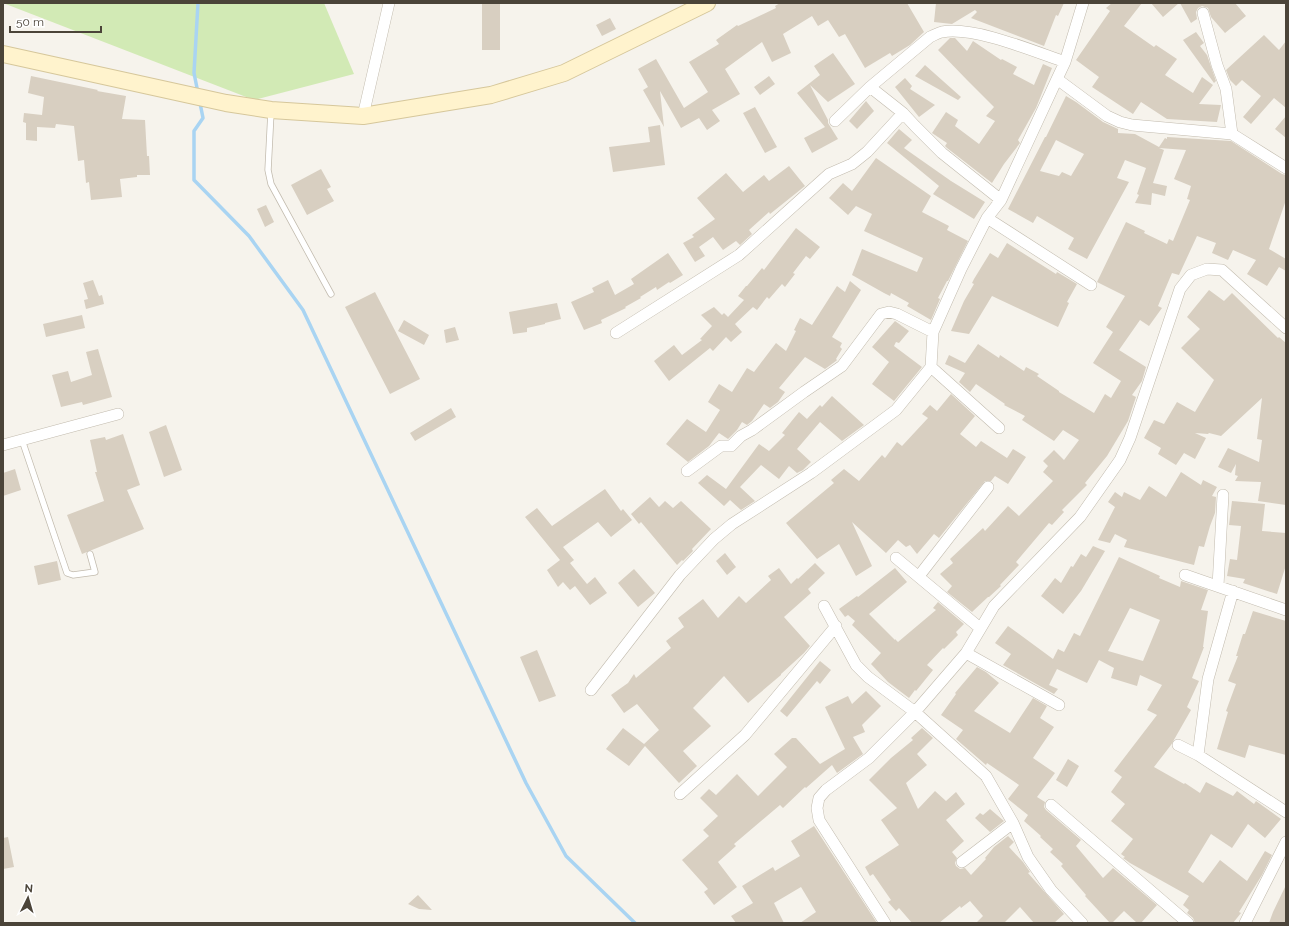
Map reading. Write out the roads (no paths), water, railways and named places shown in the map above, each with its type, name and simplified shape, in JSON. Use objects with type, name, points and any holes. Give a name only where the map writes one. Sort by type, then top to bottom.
[{"type":"main road","points":[[3,54],[226,103],[271,110],[363,116],[491,95],[564,73],[707,3]]},
{"type":"street","points":[[363,116],[389,3]]},
{"type":"street","points":[[591,690],[680,575],[714,539],[732,524],[811,473],[896,410],[931,367],[933,332],[960,269],[987,218],[1001,200],[1065,62],[1083,3]]},
{"type":"street","points":[[1203,13],[1217,65],[1226,89],[1232,134]]},
{"type":"street","points":[[835,121],[870,87],[930,37],[940,32],[956,31],[984,35],[1065,62]]},
{"type":"street","points":[[1057,79],[1108,116],[1120,122],[1132,125],[1232,134],[1286,168]]},
{"type":"street","points":[[870,87],[903,113],[942,153],[1001,200]]},
{"type":"street","points":[[616,333],[739,255],[829,174],[852,164],[867,152],[903,113]]},
{"type":"street","points":[[987,218],[1091,285]]},
{"type":"street","points":[[885,923],[819,820],[817,808],[819,798],[826,790],[869,758],[915,712],[966,653],[980,628],[999,601],[1080,517],[1120,460],[1130,438],[1180,289],[1191,275],[1207,269],[1222,270],[1286,328]]},
{"type":"street","points":[[687,471],[721,446],[731,446],[741,436],[752,430],[842,366],[881,314],[889,312],[897,314],[933,332]]},
{"type":"street","points":[[931,367],[999,428]]},
{"type":"street","points":[[3,445],[118,414]]},
{"type":"street","points":[[919,576],[988,487]]},
{"type":"street","points":[[1218,586],[1223,495]]},
{"type":"street","points":[[896,558],[980,628]]},
{"type":"street","points":[[1185,575],[1286,610]]},
{"type":"street","points":[[1198,755],[1208,679],[1233,591]]},
{"type":"street","points":[[824,606],[856,665],[868,677],[915,712],[986,776],[1013,823],[1028,857],[1051,890],[1080,922]]},
{"type":"street","points":[[680,794],[745,736],[836,626]]},
{"type":"street","points":[[966,653],[1059,704]]},
{"type":"street","points":[[1178,745],[1198,755],[1286,812]]},
{"type":"street","points":[[1051,806],[1188,923]]},
{"type":"street","points":[[962,862],[1013,823]]},
{"type":"street","points":[[1244,923],[1286,842]]},
{"type":"lane","points":[[271,110],[268,170],[271,184],[331,294]]},
{"type":"lane","points":[[22,440],[67,573],[73,575],[95,572],[90,554]]},
{"type":"waterway","points":[[198,3],[194,73],[198,93]]},
{"type":"waterway","points":[[200,103],[203,118],[194,131],[194,180],[249,236],[303,310],[526,783],[566,856],[635,923]]}]
